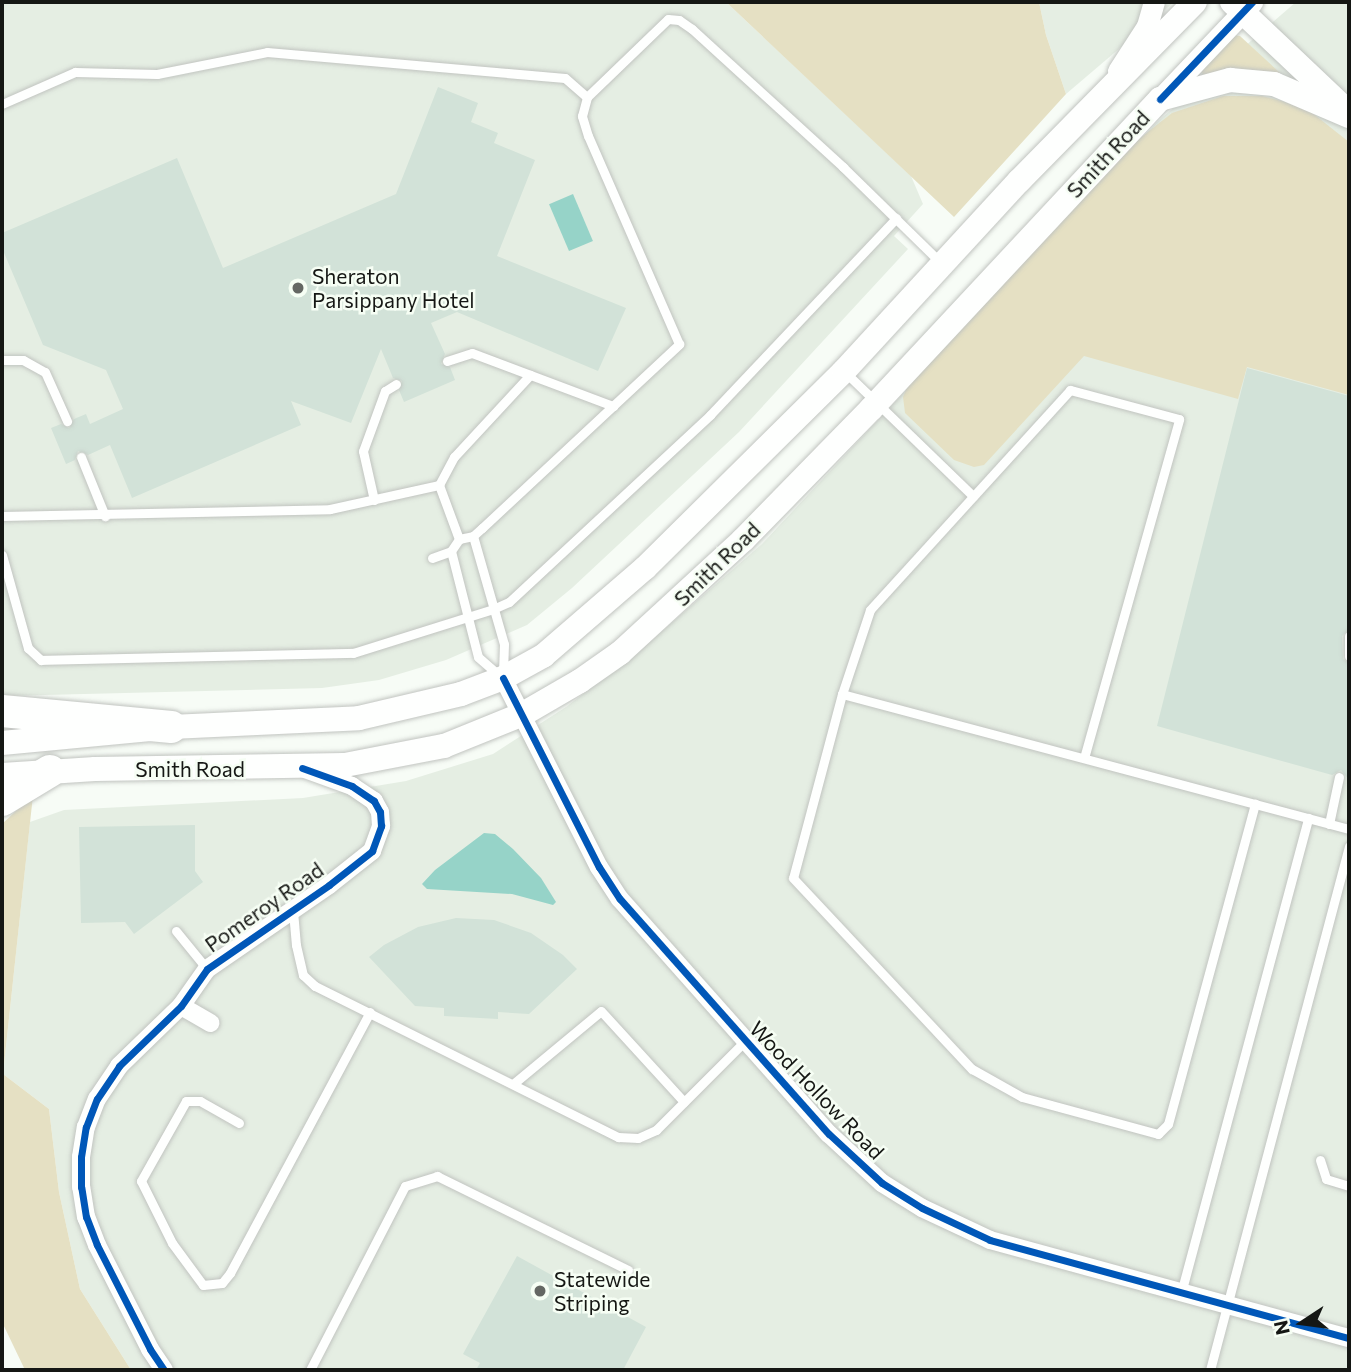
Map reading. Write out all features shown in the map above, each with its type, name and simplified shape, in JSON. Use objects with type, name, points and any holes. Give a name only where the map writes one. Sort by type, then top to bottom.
[{"type":"highway","points":[[2,711],[171,727]]},
{"type":"highway","points":[[2,800],[50,771]]},
{"type":"main road","name":"Smith Road","points":[[2,743],[171,727],[359,718],[461,694],[503,678],[543,656],[587,621],[645,568],[844,371],[1102,96],[1195,2]]},
{"type":"main road","points":[[1242,5],[1349,115]]},
{"type":"main road","points":[[1160,99],[1230,80],[1273,84],[1349,115]]},
{"type":"main road","name":"Smith Road","points":[[2,775],[50,771],[302,768],[345,765],[423,752],[477,735],[523,714],[580,681],[647,629],[743,540],[877,403],[1160,99]]},
{"type":"street","points":[[1102,96],[1147,26],[1154,2]]},
{"type":"street","name":"Smith Road","points":[[1160,99],[1242,5]]},
{"type":"street","name":"Wood Hollow Road","points":[[503,678],[599,867],[620,899],[829,1134],[882,1183],[922,1208],[990,1240],[1349,1338]]},
{"type":"street","name":"Pomeroy Road","points":[[164,1370],[150,1349],[97,1245],[86,1217],[81,1187],[81,1157],[86,1128],[105,1086],[119,1066],[181,1006],[206,969],[293,910],[372,851],[381,826],[380,812],[365,792],[302,768]]},
{"type":"street","points":[[181,1006],[209,1023]]},
{"type":"lane","points":[[432,558],[451,551],[459,540],[473,536],[679,344],[588,136],[582,116],[587,97],[668,19],[679,20],[896,218],[942,265]]},
{"type":"lane","points":[[2,104],[75,72],[157,74],[267,52],[565,78],[587,97]]},
{"type":"lane","points":[[2,555],[28,648],[32,655],[41,660],[353,653],[493,609],[509,602],[710,415],[896,218]]},
{"type":"lane","points":[[447,361],[472,353],[613,407]]},
{"type":"lane","points":[[2,360],[23,360],[35,364],[45,372],[67,421]]},
{"type":"lane","points":[[844,371],[973,496]]},
{"type":"lane","points":[[459,540],[439,485],[454,457],[530,375]]},
{"type":"lane","points":[[374,500],[363,451],[385,391],[396,384]]},
{"type":"lane","points":[[1084,758],[1179,419],[1070,390],[870,610],[842,694],[793,878],[972,1069],[1006,1090],[1047,1105],[1158,1134],[1168,1125],[1255,804]]},
{"type":"lane","points":[[81,457],[105,516]]},
{"type":"lane","points":[[2,516],[105,516],[330,509],[439,485]]},
{"type":"lane","points":[[473,536],[504,644],[503,678]]},
{"type":"lane","points":[[451,551],[478,657],[503,678]]},
{"type":"lane","points":[[1349,636],[1349,656]]},
{"type":"lane","points":[[842,694],[1349,829]]},
{"type":"lane","points":[[1329,824],[1339,777]]},
{"type":"lane","points":[[1181,1293],[1308,818]]},
{"type":"lane","points":[[1210,1370],[1349,846]]},
{"type":"lane","points":[[293,910],[296,945],[303,975],[315,986],[625,1138],[651,1133],[746,1041]]},
{"type":"lane","points":[[176,931],[206,969]]},
{"type":"lane","points":[[513,1084],[601,1011],[684,1102]]},
{"type":"lane","points":[[239,1123],[200,1101],[186,1101],[141,1181],[172,1243],[203,1285],[222,1283],[230,1273],[370,1012]]},
{"type":"lane","points":[[1320,1160],[1326,1179],[1349,1186]]},
{"type":"lane","points":[[310,1370],[405,1186],[437,1177],[628,1270]]},
{"type":"shaded area","points":[[2,2],[726,2],[911,176],[923,204],[894,236],[908,249],[739,432],[572,588],[527,625],[446,660],[379,680],[322,688],[4,696]]},
{"type":"shaded area","points":[[726,2],[1039,2],[1046,35],[1066,94],[954,217]]},
{"type":"shaded area","points":[[1039,2],[1174,2],[1066,94],[1046,35]]},
{"type":"shaded area","points":[[1296,2],[1349,2],[1349,1370],[131,1370],[80,1289],[59,1192],[49,1109],[3,1074],[30,822],[64,810],[303,798],[406,781],[493,754],[566,707],[637,653],[762,544],[1156,123]]},
{"type":"shaded area","points":[[1234,35],[1240,36],[1280,73],[1277,76],[1203,75],[1201,71]]},
{"type":"shaded area","points":[[1223,96],[1262,96],[1285,102],[1311,112],[1349,142],[1349,395],[1247,367],[1238,399],[1084,356],[984,465],[974,467],[954,460],[905,413],[903,397],[907,387],[1139,139],[1172,113]]},
{"type":"shaded area","points":[[33,795],[3,1074],[49,1109],[59,1192],[80,1289],[131,1370],[25,1370],[2,1322],[2,824]]},
{"type":"water","points":[[573,194],[593,241],[569,251],[549,204]]},
{"type":"water","points":[[484,833],[495,834],[541,878],[556,902],[553,905],[512,894],[427,889],[422,884],[435,870]]},
{"type":"building","name":"Sheraton Parsippany Hotel","points":[[438,87],[478,103],[471,122],[498,133],[494,143],[535,160],[497,256],[626,308],[598,371],[457,312],[431,323],[445,354],[441,364],[450,367],[455,380],[404,402],[399,390],[402,381],[393,378],[381,349],[351,423],[291,401],[301,425],[132,498],[110,445],[88,455],[78,451],[75,460],[66,464],[51,428],[61,424],[69,428],[74,419],[86,414],[90,424],[123,409],[106,370],[43,345],[2,248],[2,233],[177,158],[223,268],[396,194]]},
{"type":"building","points":[[1247,368],[1349,396],[1349,629],[1342,636],[1343,659],[1349,663],[1349,780],[1341,770],[1332,775],[1157,726]]},
{"type":"building","points":[[195,825],[195,871],[203,882],[134,934],[125,922],[81,923],[79,827]]},
{"type":"building","points":[[456,918],[494,920],[531,933],[563,955],[577,969],[529,1014],[498,1012],[498,1019],[444,1016],[444,1008],[415,1006],[369,957],[384,945],[418,927]]},
{"type":"building","name":"Statewide Striping","points":[[517,1256],[646,1327],[623,1370],[476,1370],[480,1363],[463,1354]]},
{"type":"cycle path","points":[[1160,99],[1252,2]]},
{"type":"cycle path","points":[[503,678],[599,867],[620,899],[829,1134],[882,1183],[922,1208],[990,1240],[1349,1338]]},
{"type":"cycle path","points":[[164,1370],[150,1349],[97,1245],[86,1217],[81,1187],[81,1157],[86,1127],[97,1099],[119,1066],[181,1006],[207,969],[329,885],[372,851],[381,826],[380,812],[374,801],[352,786],[302,768]]},
{"type":"place","name":"Sheraton Parsippany Hotel","points":[[298,288]]},
{"type":"place","name":"Statewide Striping","points":[[540,1291]]}]
